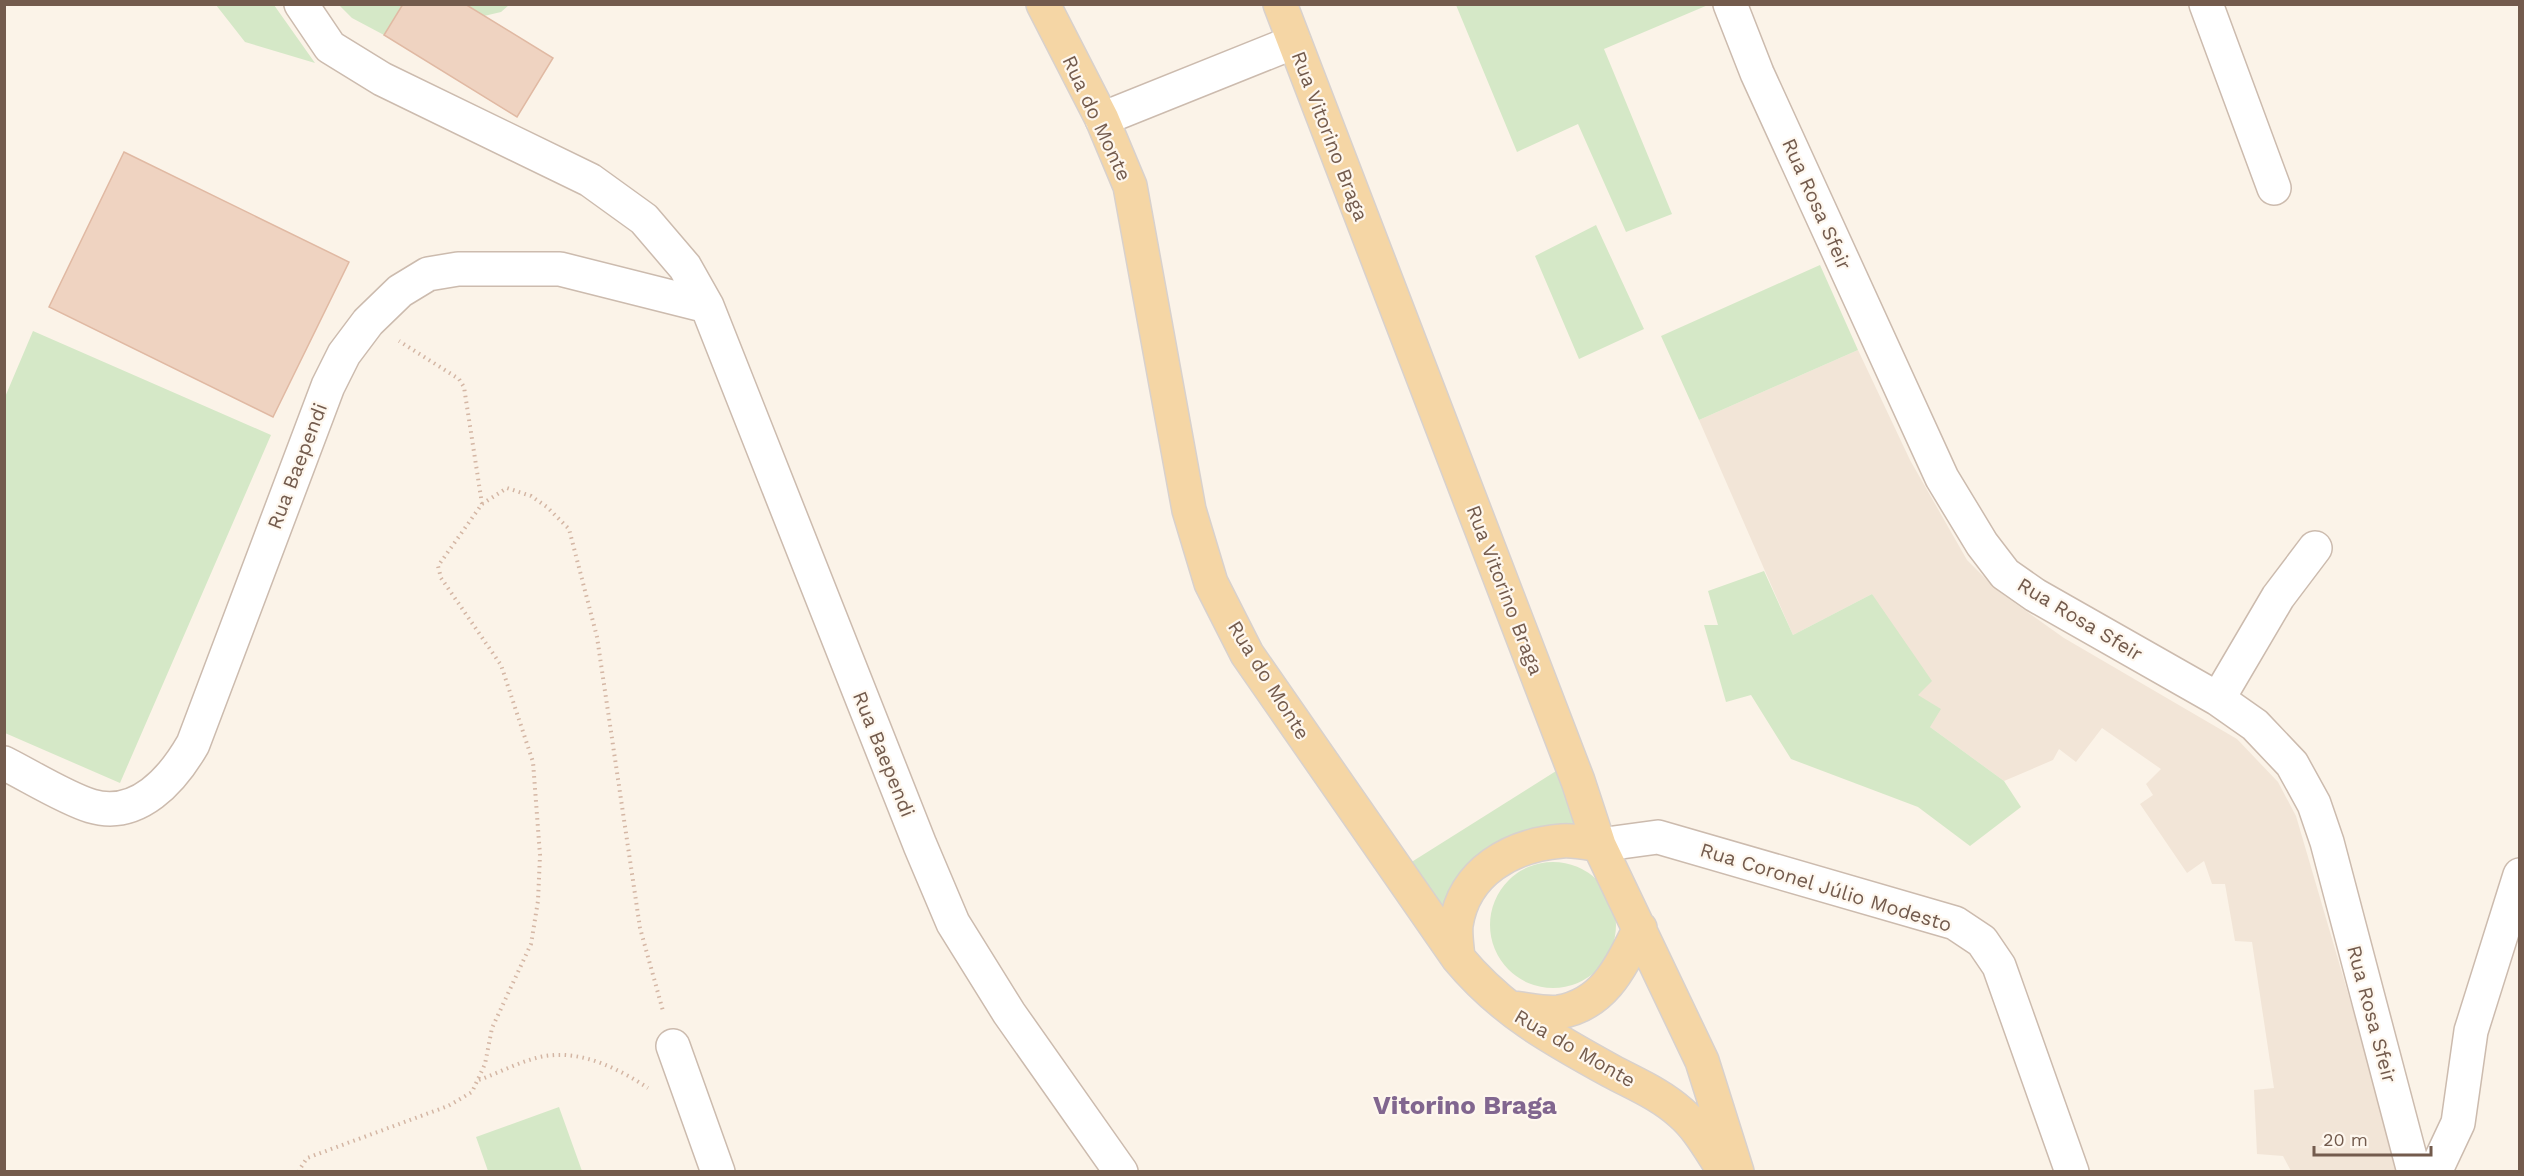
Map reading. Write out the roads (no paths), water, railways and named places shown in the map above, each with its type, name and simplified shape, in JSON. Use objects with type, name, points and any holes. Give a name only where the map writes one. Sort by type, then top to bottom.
[{"type":"main road","name":"Rua do Monte","points":[[1043,4],[1102,119],[1130,186],[1189,510],[1212,583],[1247,654],[1458,958],[1480,984],[1504,1007],[1569,1048],[1654,1093],[1683,1114],[1725,1172]]},
{"type":"main road","name":"Rua Vitorino Braga","points":[[1280,4],[1574,770],[1599,844],[1702,1060],[1737,1172]]},
{"type":"main road","points":[[1458,958],[1456,925],[1467,895],[1486,869],[1512,851],[1564,840],[1599,844]]},
{"type":"main road","points":[[1504,1007],[1557,1012],[1585,1004],[1604,990],[1619,969],[1640,928]]},
{"type":"street","name":"Rua Baependi","points":[[301,4],[330,47],[373,74],[590,180],[644,219],[686,267],[707,306],[953,923],[1009,1013],[1121,1172]]},
{"type":"street","points":[[2206,4],[2274,188]]},
{"type":"street","name":"Rua Rosa Sfeir","points":[[1732,5],[1757,73],[1942,478],[1982,544],[2005,574],[2035,595],[2218,699],[2255,725],[2292,764],[2314,804],[2327,842],[2414,1172]]},
{"type":"street","points":[[1102,119],[1294,42]]},
{"type":"street","name":"Rua Baependi","points":[[4,763],[91,806],[110,809],[130,804],[165,785],[193,744],[328,386],[344,354],[368,322],[400,291],[429,274],[458,269],[560,269],[707,306]]},
{"type":"street","points":[[2218,699],[2278,597],[2315,548]]},
{"type":"street","name":"Rua Coronel Júlio Modesto","points":[[1599,844],[1658,837],[1955,923],[1982,941],[1999,966],[2072,1172]]},
{"type":"street","points":[[2435,1172],[2458,1123],[2471,1031],[2520,875]]},
{"type":"street","points":[[673,1046],[718,1172]]},
{"type":"district","name":"Vitorino Braga","points":[[1465,1105]]}]
